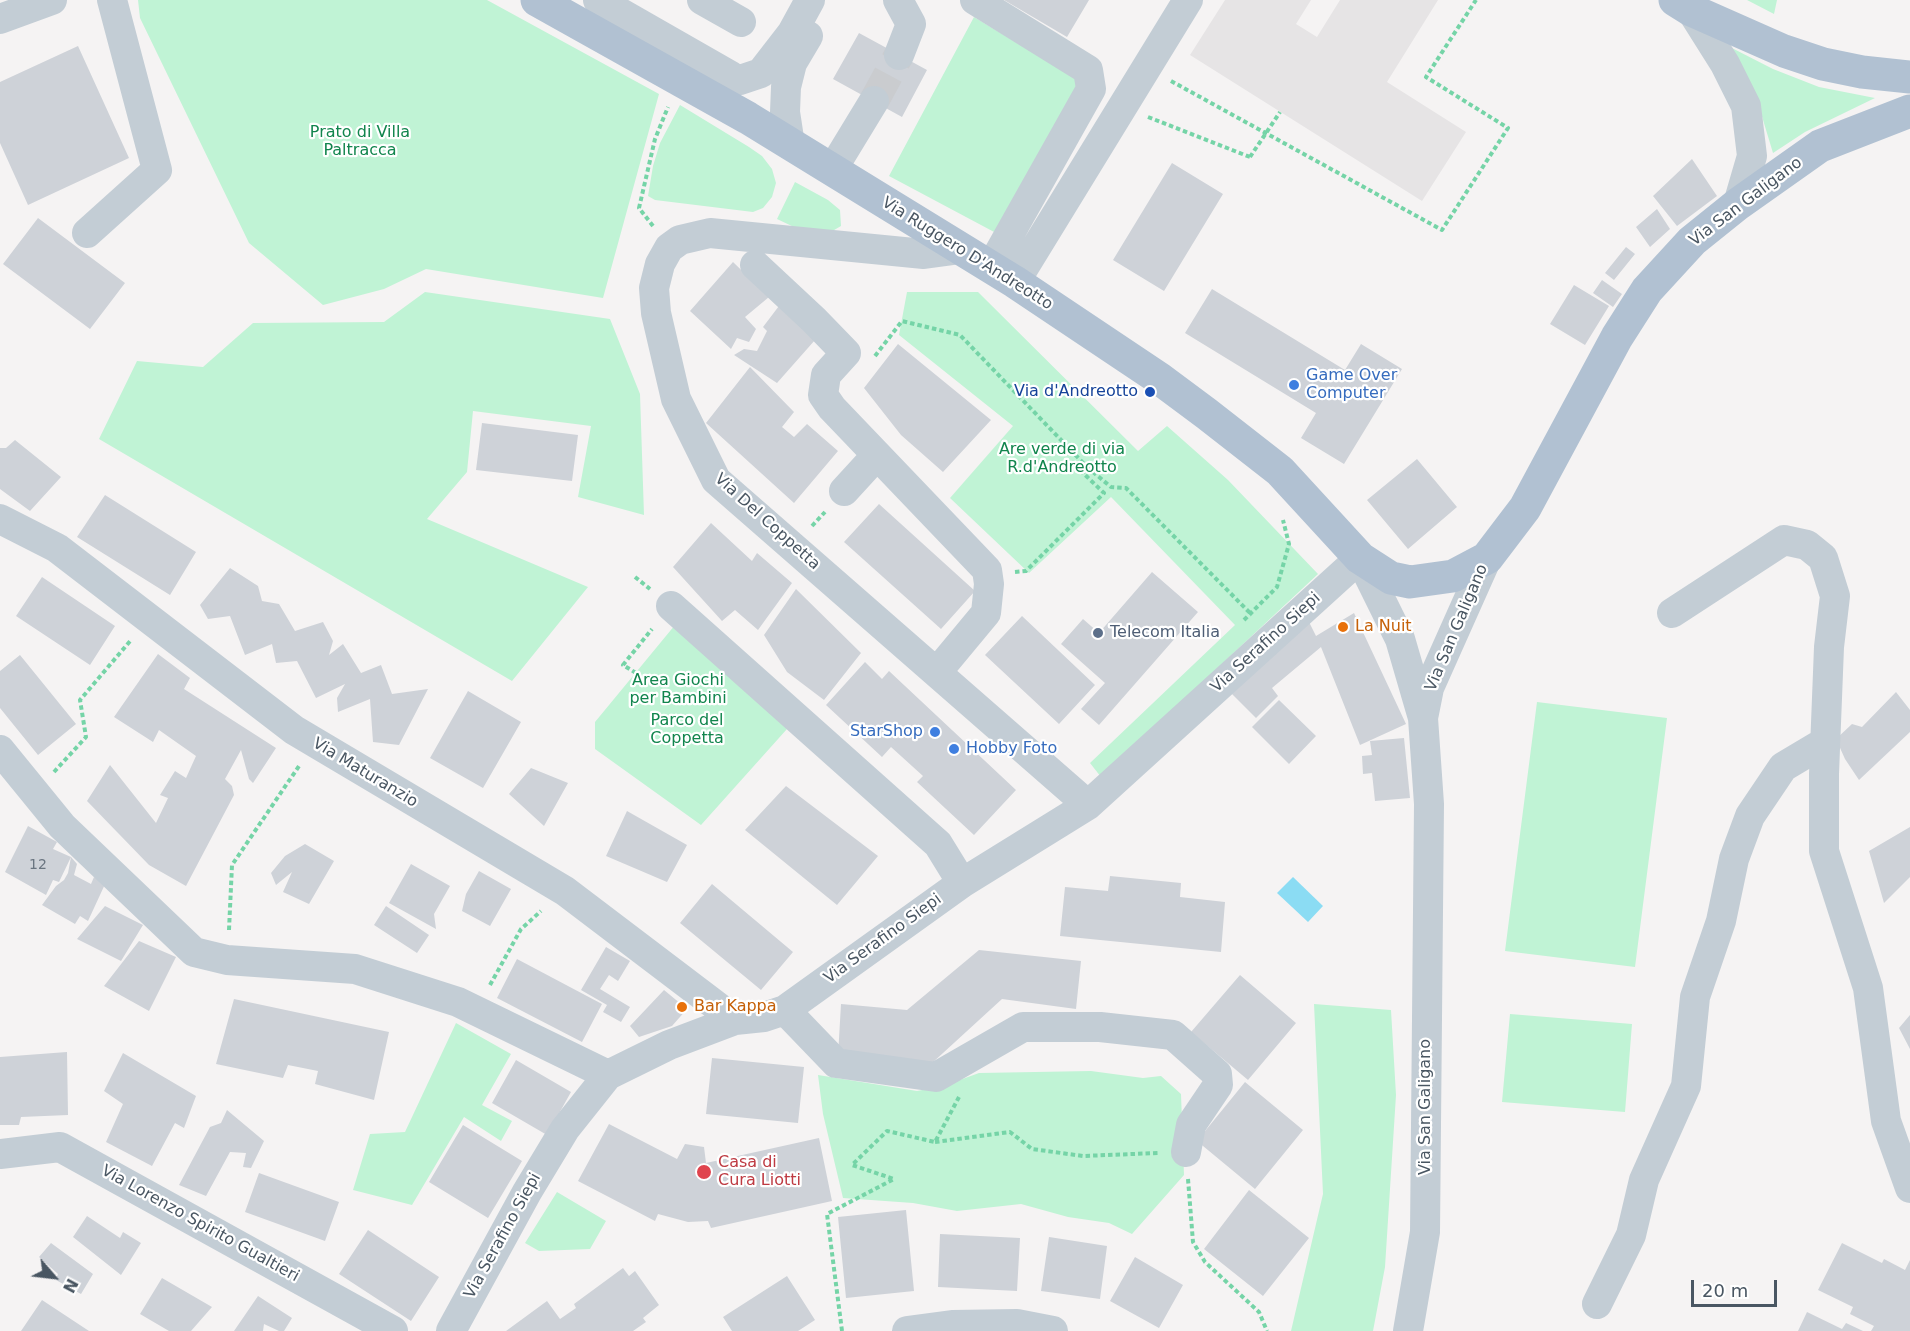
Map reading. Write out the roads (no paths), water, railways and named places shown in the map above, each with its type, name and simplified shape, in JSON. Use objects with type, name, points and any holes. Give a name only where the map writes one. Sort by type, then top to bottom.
[{"type":"main road","name":"Via Ruggero D'Andreotto","points":[[537,0],[748,118],[1003,274],[1160,379],[1280,471],[1359,558],[1391,578],[1410,582],[1453,576],[1487,558]]},
{"type":"main road","points":[[1683,5],[1784,51],[1823,64],[1862,72],[1910,77]]},
{"type":"main road","name":"Via San Galigano","points":[[1487,558],[1525,508],[1617,337],[1647,290],[1692,241],[1738,204],[1820,146],[1910,111]]},
{"type":"street","points":[[0,20],[52,0]]},
{"type":"street","points":[[87,233],[157,170],[112,0]]},
{"type":"street","points":[[598,0],[740,80]]},
{"type":"street","points":[[702,0],[741,22]]},
{"type":"street","points":[[662,70],[717,82],[740,80],[761,73],[792,33],[810,0]]},
{"type":"street","points":[[790,145],[785,112],[786,87],[792,63],[830,0]]},
{"type":"street","points":[[898,0],[910,24],[899,55]]},
{"type":"street","points":[[975,0],[1088,70],[1091,89],[1003,274]]},
{"type":"street","points":[[1003,274],[1122,107],[1188,0]]},
{"type":"street","points":[[1683,5],[1725,64],[1746,106],[1752,156],[1738,204]]},
{"type":"street","points":[[832,170],[874,101]]},
{"type":"street","name":"Via Del Coppetta","points":[[961,249],[924,254],[710,233],[680,240],[669,248],[660,264],[654,288],[656,313],[676,399],[716,480],[1088,805]]},
{"type":"street","points":[[755,265],[846,353],[826,375],[823,395],[832,408],[987,570],[989,584],[986,613],[937,672]]},
{"type":"street","points":[[844,491],[877,455]]},
{"type":"street","name":"Via Maturanzio","points":[[0,519],[57,548],[294,730],[565,891],[735,1020]]},
{"type":"street","points":[[1672,613],[1785,540],[1807,545],[1823,558],[1835,596],[1829,647],[1824,851],[1868,988],[1886,1121],[1910,1188]]},
{"type":"street","name":"Via Serafino Siepi","points":[[451,1331],[526,1192],[565,1129],[608,1075],[669,1045],[735,1020],[764,1017],[785,1010],[962,883],[1088,805],[1359,558]]},
{"type":"street","name":"Via Ruggero D'Andreotto","points":[[1359,558],[1400,639],[1423,718]]},
{"type":"street","name":"Via San Galigano","points":[[1408,1331],[1425,1222],[1428,804],[1423,718],[1429,688],[1487,558]]},
{"type":"street","points":[[671,606],[938,844],[962,883]]},
{"type":"street","points":[[1596,1304],[1631,1235],[1644,1180],[1686,1086],[1695,997],[1721,921],[1734,858],[1750,816],[1782,767],[1825,742]]},
{"type":"street","points":[[0,750],[62,826],[194,952],[227,960],[355,969],[458,1002],[608,1075]]},
{"type":"street","points":[[785,1010],[836,1063],[936,1077],[1023,1027],[1100,1028],[1173,1035],[1217,1074],[1218,1085],[1191,1125],[1186,1152]]},
{"type":"street","name":"Via Lorenzo Spirito Gualtieri","points":[[0,1154],[60,1147],[393,1331]]},
{"type":"street","points":[[907,1331],[952,1325],[1017,1324],[1053,1331]]},
{"type":"water","points":[[1293,877],[1323,906],[1308,922],[1277,893]]},
{"type":"tunnel","points":[[874,101],[899,55]]},
{"type":"place","name":"Game Over Computer","points":[[1294,385]]},
{"type":"place","name":"Via d'Andreotto","points":[[1150,392]]},
{"type":"place","name":"La Nuit","points":[[1343,627]]},
{"type":"place","name":"Telecom Italia","points":[[1098,633]]},
{"type":"place","name":"StarShop","points":[[935,732]]},
{"type":"place","name":"Hobby Foto","points":[[954,749]]},
{"type":"place","name":"Bar Kappa","points":[[682,1007]]},
{"type":"place","name":"Casa di Cura Liotti","points":[[704,1172]]},
{"type":"park label","name":"Prato di Villa Paltracca","points":[[360,142]]},
{"type":"park label","name":"Are verde di via R.d'Andreotto","points":[[1062,459]]},
{"type":"park label","name":"Area Giochi per Bambini","points":[[678,690]]},
{"type":"park label","name":"Parco del Coppetta","points":[[687,730]]}]
